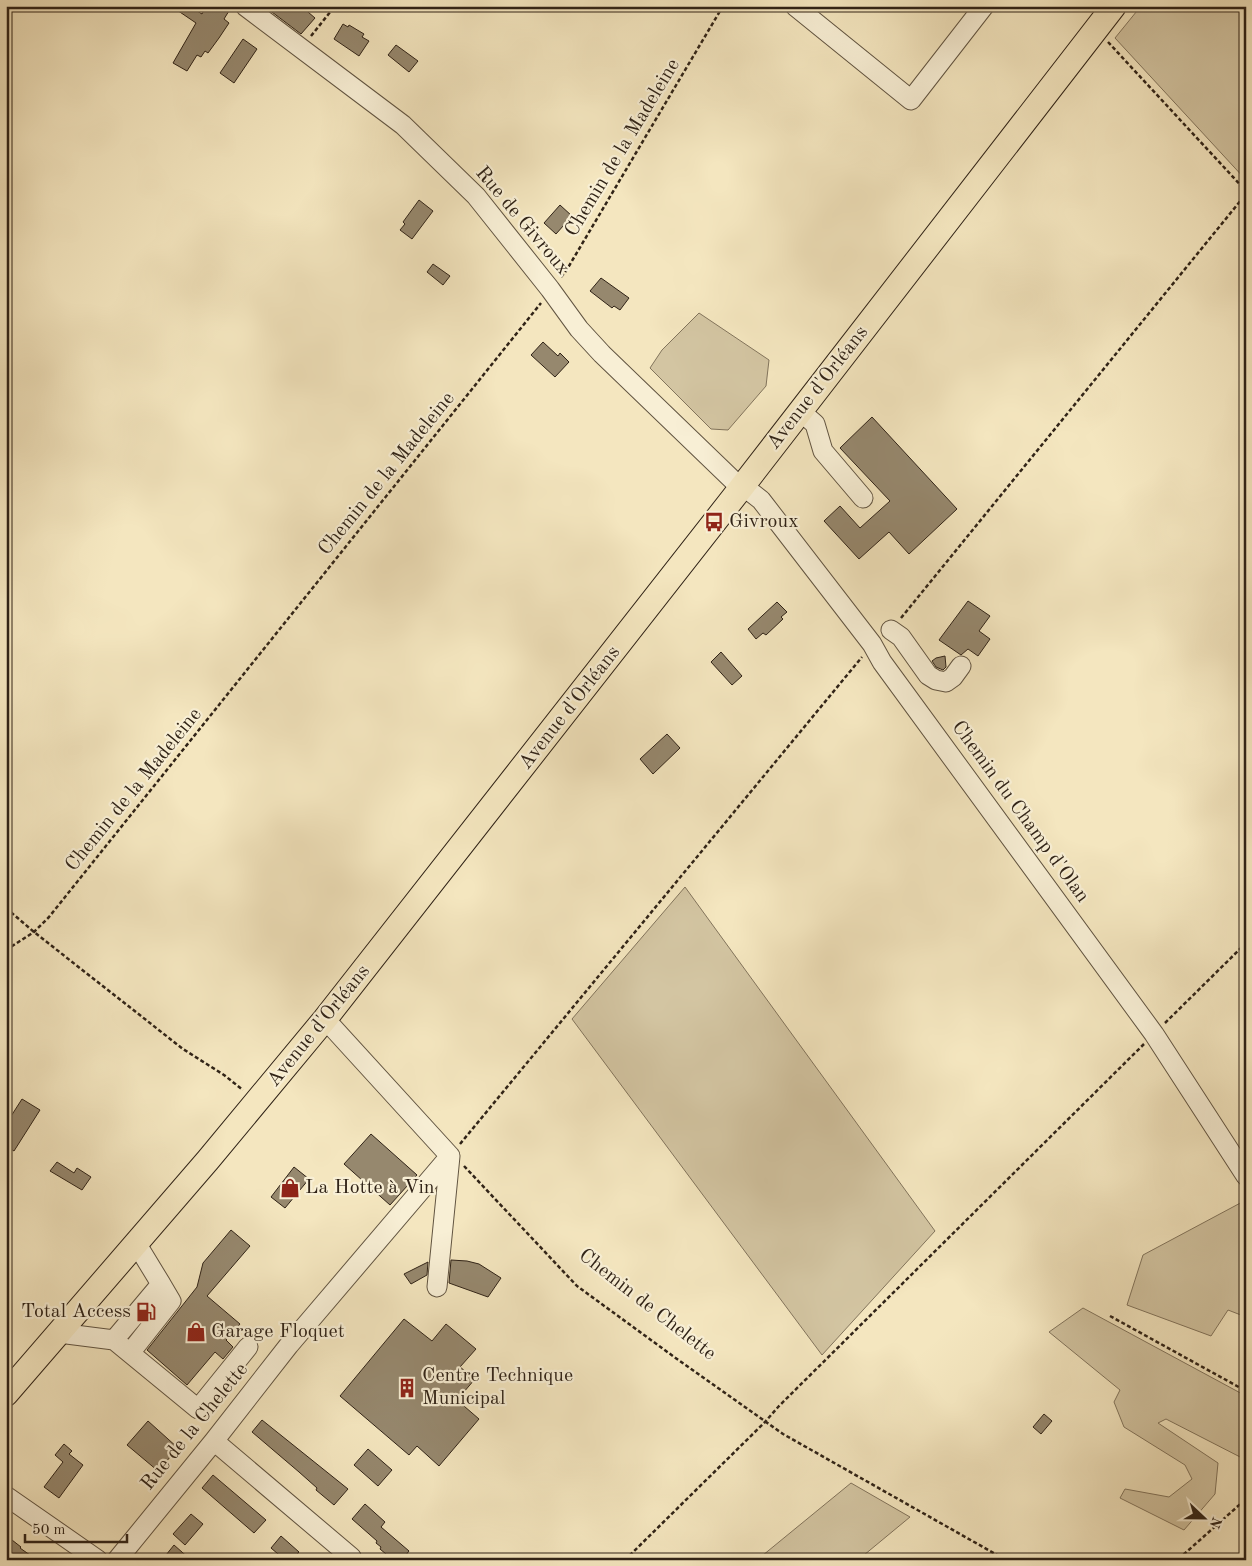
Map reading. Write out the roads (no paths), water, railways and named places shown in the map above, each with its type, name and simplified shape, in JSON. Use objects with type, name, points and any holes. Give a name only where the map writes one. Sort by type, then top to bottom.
[{"type":"main road","name":"Avenue d'Orléans","points":[[6,1394],[257,1102],[325,1019],[742,487],[1114,6]]},
{"type":"street","name":"Rue de Givroux","points":[[246,6],[403,125],[476,196],[579,328],[602,354],[742,487]]},
{"type":"street","points":[[795,6],[911,100],[984,6]]},
{"type":"street","points":[[800,411],[815,424],[823,450],[863,498]]},
{"type":"street","name":"Chemin du Champ d'Olan","points":[[742,487],[760,500],[872,644],[882,662],[1154,1034],[1246,1176]]},
{"type":"street","points":[[891,630],[901,638],[928,675],[936,680],[946,682],[953,677],[960,666]]},
{"type":"street","points":[[325,1019],[450,1156],[437,1287]]},
{"type":"street","name":"Rue de la Chelette","points":[[116,1560],[214,1441],[289,1345],[450,1156]]},
{"type":"street","points":[[130,1353],[171,1301],[136,1243]]},
{"type":"street","points":[[114,1340],[161,1284]]},
{"type":"street","points":[[59,1333],[114,1340],[198,1409],[248,1347]]},
{"type":"street","points":[[214,1441],[351,1557],[350,1560]]},
{"type":"street","points":[[6,1496],[98,1560]]},
{"type":"railway","points":[[1241,1560],[1246,1556]]},
{"type":"place","name":"Givroux","points":[[714,522]]},
{"type":"place","name":"La Hotte à Vin","points":[[290,1188]]},
{"type":"place","name":"Total Access","points":[[146,1312]]},
{"type":"place","name":"Garage Floquet","points":[[196,1332]]},
{"type":"place","name":"Centre Technique Municipal","points":[[407,1388]]}]
